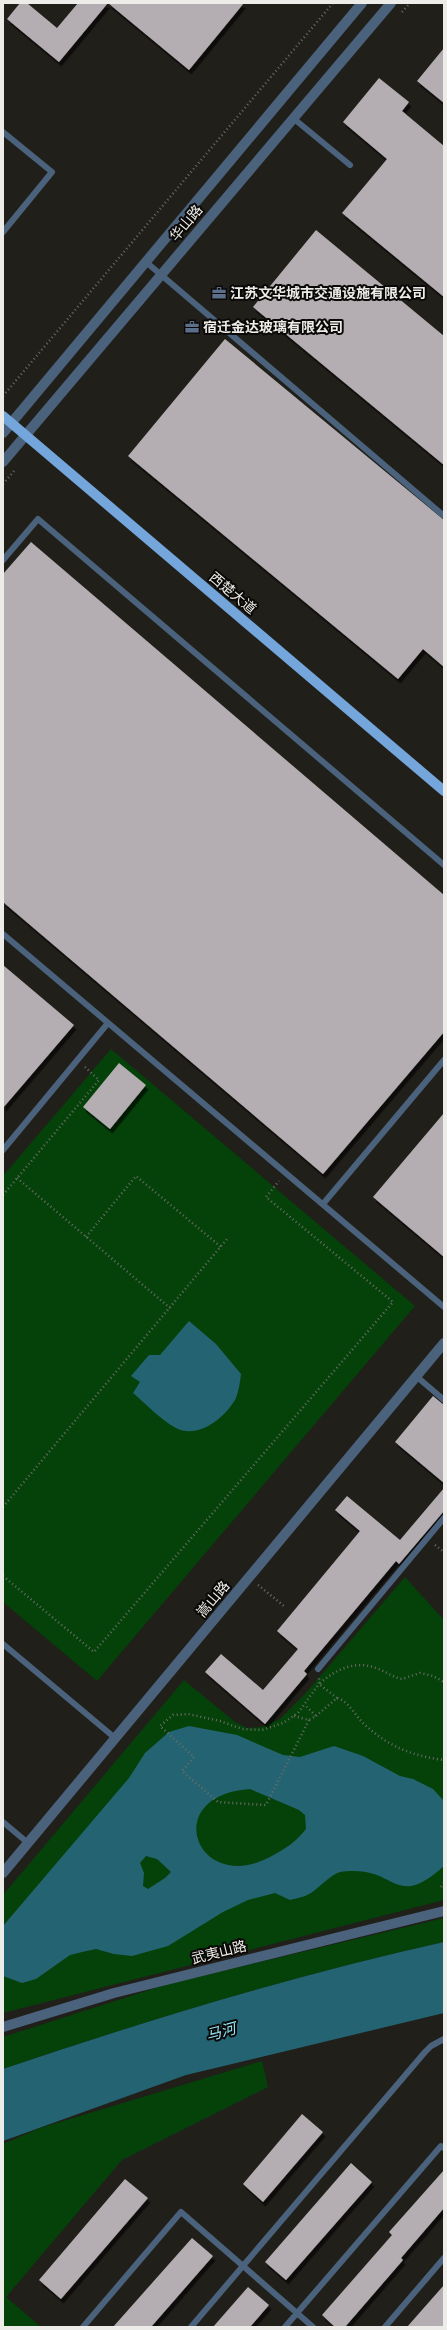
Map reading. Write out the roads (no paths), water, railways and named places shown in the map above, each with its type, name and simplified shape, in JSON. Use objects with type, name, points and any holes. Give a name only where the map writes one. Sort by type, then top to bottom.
[{"type":"main road","name":"西楚大道","points":[[3,416],[444,791]]},
{"type":"street","name":"华山路","points":[[3,433],[362,3]]},
{"type":"street","name":"华山路","points":[[3,462],[391,3]]},
{"type":"street","name":"嵩山路","points":[[3,1873],[444,1343]]},
{"type":"street","name":"武夷山路","points":[[3,2026],[114,1993],[444,1911]]},
{"type":"lane","points":[[293,118],[350,165]]},
{"type":"lane","points":[[3,132],[52,172],[3,232]]},
{"type":"lane","points":[[146,262],[444,516]]},
{"type":"lane","points":[[3,560],[38,519],[444,865]]},
{"type":"lane","points":[[3,934],[444,1306]]},
{"type":"lane","points":[[3,1150],[108,1023]]},
{"type":"lane","points":[[323,1204],[444,1060]]},
{"type":"lane","points":[[416,1376],[444,1400]]},
{"type":"lane","points":[[318,1669],[444,1518]]},
{"type":"lane","points":[[3,1644],[115,1738]]},
{"type":"lane","points":[[3,1822],[28,1843]]},
{"type":"lane","points":[[191,2327],[425,2052],[431,2046],[444,2039]]},
{"type":"lane","points":[[285,2327],[441,2146],[444,2148]]},
{"type":"lane","points":[[83,2327],[181,2212],[313,2327]]},
{"type":"lane","points":[[385,2327],[444,2258]]},
{"type":"water","points":[[189,1321],[216,1344],[241,1374],[236,1398],[226,1412],[210,1425],[202,1429],[184,1431],[165,1421],[133,1393],[140,1382],[131,1376],[149,1355],[160,1355]]},
{"type":"water","points":[[189,1726],[237,1735],[283,1755],[300,1757],[334,1746],[363,1756],[400,1776],[413,1779],[433,1789],[444,1801],[444,1866],[428,1879],[416,1885],[406,1886],[397,1884],[368,1872],[340,1872],[329,1878],[311,1893],[304,1896],[290,1900],[275,1893],[248,1900],[223,1912],[168,1946],[132,1956],[114,1954],[96,1949],[70,1955],[36,1979],[22,1983],[3,1976],[3,1926],[129,1778],[145,1753],[169,1732]],"holes":[[[250,1789],[299,1810],[305,1815],[306,1829],[290,1845],[270,1857],[244,1866],[223,1864],[207,1854],[198,1840],[197,1823],[204,1808],[222,1795]],[[146,1856],[157,1859],[171,1872],[165,1878],[148,1889],[143,1886],[144,1873],[140,1863]]]},
{"type":"water","name":"马河","points":[[444,1942],[444,2013],[186,2075],[3,2141],[3,2069],[112,2033],[277,1984]]},
{"type":"place","name":"江苏文华城市交通设施有限公司","points":[[219,293]]},
{"type":"place","name":"宿迁金达玻璃有限公司","points":[[192,327]]}]
